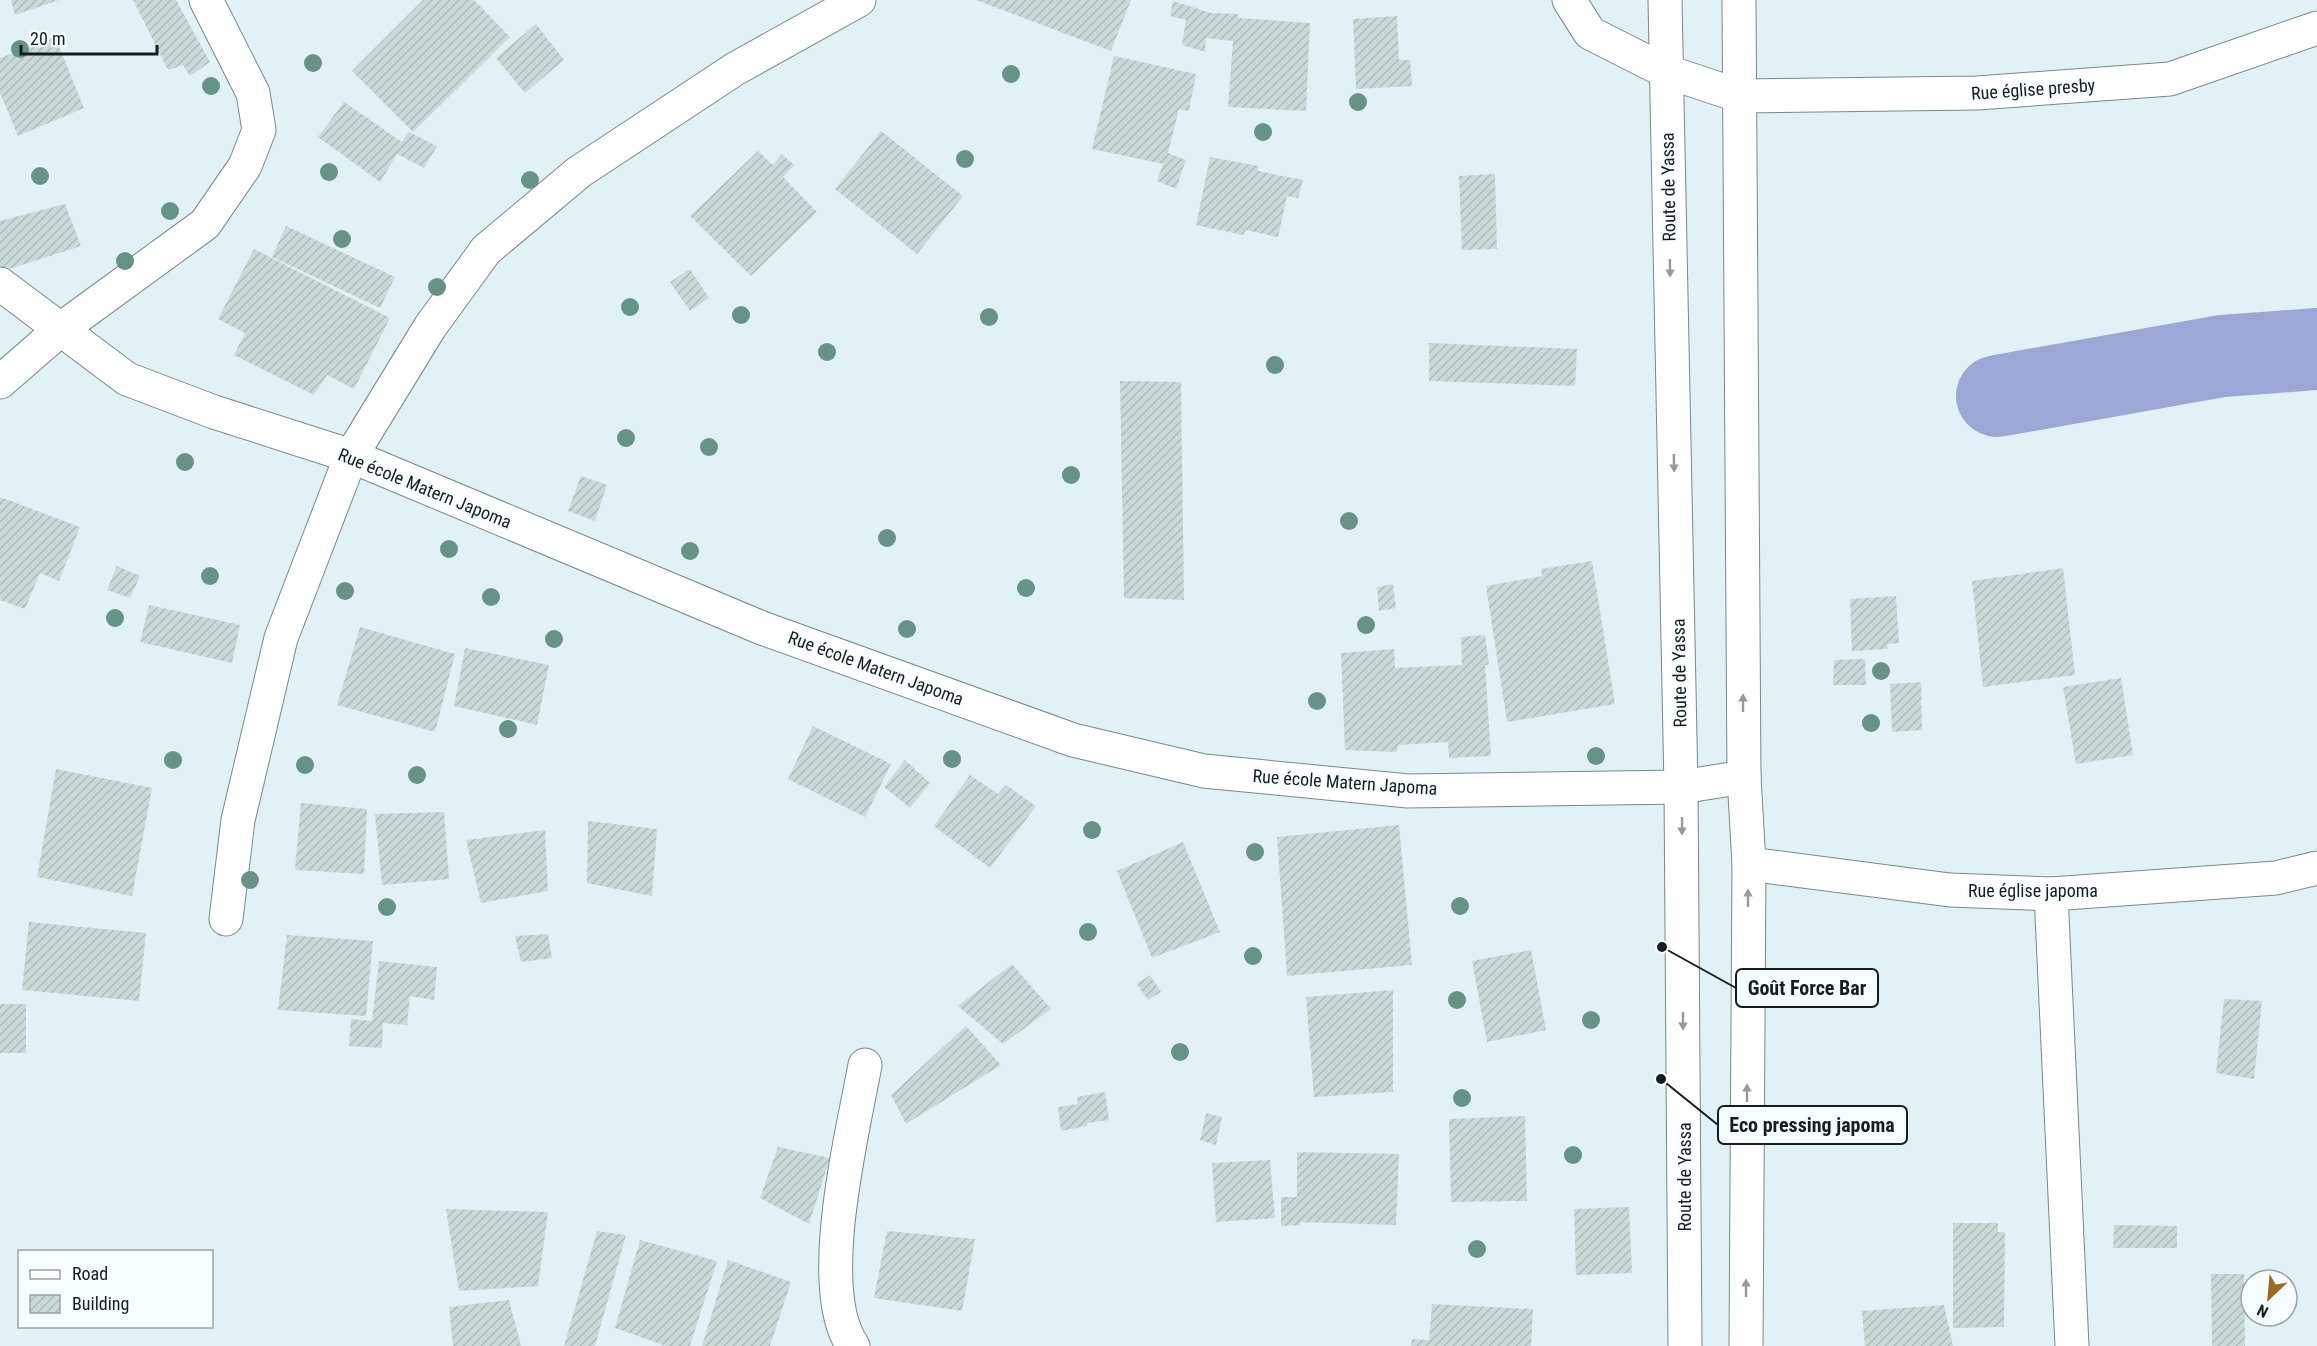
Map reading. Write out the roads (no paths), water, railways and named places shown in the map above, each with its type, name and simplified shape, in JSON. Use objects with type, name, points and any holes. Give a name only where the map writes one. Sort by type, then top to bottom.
[{"type":"street","points":[[0,382],[61,329],[205,224],[245,166],[259,130],[253,93],[207,0]]},
{"type":"street","points":[[226,919],[238,820],[282,638],[351,456],[430,327],[486,250],[579,172],[735,69],[860,0]]},
{"type":"street","name":"Rue église presby","points":[[1569,0],[1590,33],[1665,71],[1740,96],[1977,93],[2170,79],[2317,28]]},
{"type":"street","name":"Route de Yassa","points":[[1665,0],[1681,787],[1685,1346]]},
{"type":"street","points":[[1739,0],[1744,777],[1749,864],[1746,1346]]},
{"type":"street","points":[[0,284],[61,329]]},
{"type":"street","name":"Rue école Matern Japoma","points":[[61,329],[128,379],[214,412],[351,456],[762,628],[1073,740],[1204,771],[1408,790],[1681,787],[1744,777]]},
{"type":"street","name":"Rue église japoma","points":[[1749,864],[1950,890],[2051,894],[2276,878],[2317,868]]},
{"type":"street","points":[[2051,894],[2072,1346]]},
{"type":"street","points":[[853,1346],[848,1339],[836,1297],[837,1216],[865,1065]]},
{"type":"waterway","points":[[1997,396],[2222,356],[2317,349]]},
{"type":"place","name":"Goût Force Bar","points":[[1662,947]]},
{"type":"place","name":"Eco pressing japoma","points":[[1661,1079]]}]
